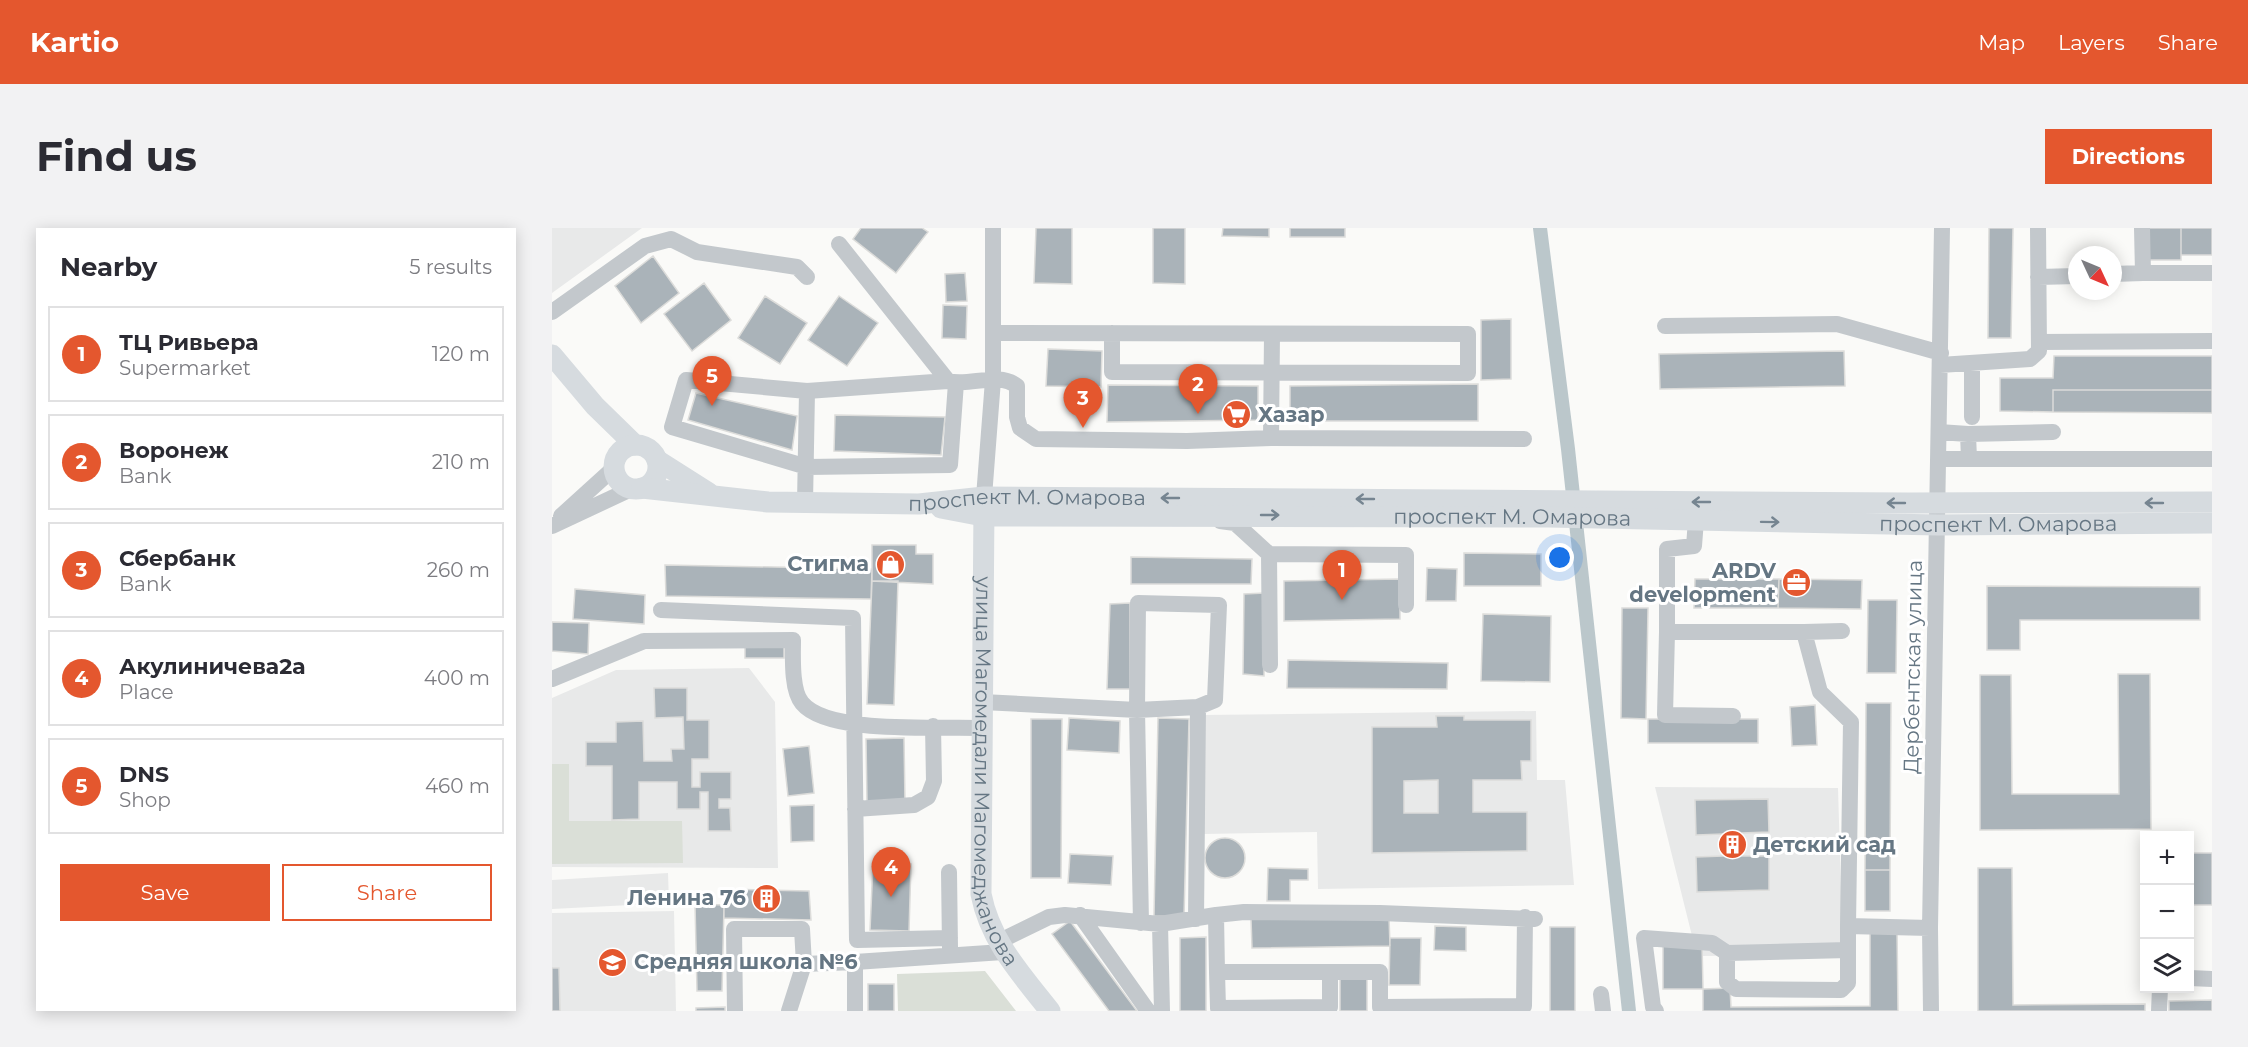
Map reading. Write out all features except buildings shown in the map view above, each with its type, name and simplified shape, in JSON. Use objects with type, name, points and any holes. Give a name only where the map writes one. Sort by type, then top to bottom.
[{"type":"main road","points":[[552,355],[595,406],[635,445],[648,449],[657,460],[712,495]]},
{"type":"main road","points":[[595,406],[616,477],[637,489],[652,482],[658,471],[657,460]]},
{"type":"main road","points":[[614,464],[623,449],[635,445]]},
{"type":"main road","name":"проспект М. Омарова","points":[[637,489],[712,495],[749,502],[919,504],[1162,515],[1549,509]]},
{"type":"main road","name":"проспект М. Омарова","points":[[984,507],[1585,510],[1938,503],[2212,502]]},
{"type":"main road","name":"улица Магомедали Магомеджанова","points":[[984,507],[981,894],[984,911],[1000,947],[1050,1011]]},
{"type":"main road","name":"проспект М. Омарова","points":[[1585,510],[1696,520],[1938,525],[2212,523]]},
{"type":"street","points":[[984,507],[993,380],[993,228]]},
{"type":"street","name":"Дербентская улица","points":[[1931,1011],[1930,927],[1942,228]]},
{"type":"street","points":[[1665,326],[1837,324],[1940,359],[1972,363],[2030,359],[2039,351],[2038,228]]},
{"type":"street","points":[[2142,228],[2143,273]]},
{"type":"street","points":[[552,312],[645,246],[671,239],[697,252],[797,267],[807,277]]},
{"type":"street","points":[[839,244],[952,382],[950,465],[807,467],[672,427],[686,380],[807,391],[952,382],[993,380],[1014,383],[1017,386],[1017,417],[1020,428],[1036,439],[1187,441],[1271,438],[1524,439]]},
{"type":"street","points":[[2122,274],[2212,273]]},
{"type":"street","points":[[2038,277],[2068,276]]},
{"type":"street","points":[[994,333],[1112,333],[1272,334],[1468,334],[1468,373],[1112,372],[1112,333]]},
{"type":"street","points":[[1271,438],[1272,334]]},
{"type":"street","points":[[2039,342],[2212,341]]},
{"type":"street","points":[[1972,363],[1972,417]]},
{"type":"street","points":[[805,503],[807,391]]},
{"type":"street","points":[[1939,432],[1968,434],[2053,432]]},
{"type":"street","points":[[1968,434],[1969,459]]},
{"type":"street","points":[[1939,459],[2212,459]]},
{"type":"street","points":[[552,525],[614,464]]},
{"type":"street","points":[[552,525],[637,489]]},
{"type":"street","points":[[1162,515],[1235,523],[1269,554],[1406,555],[1406,605]]},
{"type":"street","points":[[1696,520],[1694,546],[1667,549],[1665,715],[1733,716]]},
{"type":"street","points":[[1269,554],[1270,665]]},
{"type":"street","points":[[982,702],[1137,710],[1198,707],[1215,700],[1219,605],[1138,603],[1137,710],[1141,923]]},
{"type":"street","points":[[661,610],[853,618],[856,940],[1000,947],[1049,917],[1080,915],[1160,924],[1244,912],[1334,912],[1530,918],[1524,1006],[1380,1009],[1380,972],[1217,972]]},
{"type":"street","points":[[1667,632],[1842,631]]},
{"type":"street","points":[[1726,953],[1727,982],[1736,989],[1841,990],[1848,983],[1851,722],[1820,692],[1804,632]]},
{"type":"street","points":[[552,679],[644,641],[793,640],[793,673],[800,702],[815,715],[855,725],[982,728]]},
{"type":"street","points":[[1196,919],[1198,707]]},
{"type":"street","points":[[855,809],[914,806],[928,797],[934,781],[933,726]]},
{"type":"street","points":[[950,873],[950,946]]},
{"type":"street","points":[[1080,915],[1148,1011]]},
{"type":"street","points":[[1216,915],[1218,1008],[1330,1007],[1330,972]]},
{"type":"street","points":[[1160,924],[1161,1011]]},
{"type":"street","points":[[1848,926],[1930,927]]},
{"type":"street","points":[[735,1011],[734,929],[802,929],[804,964],[789,1011]]},
{"type":"street","points":[[1656,1011],[1653,1007],[1644,938],[1712,943],[1726,953],[1848,950]]},
{"type":"street","points":[[804,964],[855,962],[950,946]]},
{"type":"street","points":[[855,962],[855,1011]]},
{"type":"street","points":[[2194,978],[2212,979]]},
{"type":"street","points":[[2159,1011],[2160,993]]},
{"type":"street","points":[[1601,994],[1603,1011]]},
{"type":"shaded area","points":[[552,228],[642,228],[552,293]]},
{"type":"shaded area","points":[[749,668],[775,702],[778,868],[552,867],[552,698],[616,670]]},
{"type":"shaded area","points":[[1536,711],[1537,780],[1565,780],[1574,885],[1318,889],[1317,832],[1204,834],[1203,715]]},
{"type":"shaded area","points":[[552,764],[569,764],[569,821],[682,821],[683,863],[552,864]]},
{"type":"shaded area","points":[[1655,787],[1838,788],[1843,955],[1697,956]]},
{"type":"shaded area","points":[[668,873],[669,903],[552,909],[552,880]]},
{"type":"shaded area","name":"Средняя школа №6","points":[[674,911],[676,1011],[552,1011],[552,913]]},
{"type":"shaded area","points":[[985,971],[1016,1011],[898,1011],[897,974]]},
{"type":"waterway","points":[[1540,228],[1568,449],[1629,1011]]},
{"type":"place","name":"DNS","points":[[712,406]]},
{"type":"place","name":"Воронеж","points":[[1198,414]]},
{"type":"place","name":"Хазар","points":[[1237,415]]},
{"type":"place","name":"Сбербанк","points":[[1083,428]]},
{"type":"place","name":"Стигма","points":[[890,564]]},
{"type":"place","name":"ARDV development","points":[[1797,583]]},
{"type":"place","name":"ТЦ Ривьера","points":[[1342,600]]},
{"type":"place","name":"Детский сад","points":[[1732,845]]},
{"type":"place","name":"Акулиничева2а","points":[[891,897]]},
{"type":"place","name":"Ленина 76","points":[[767,898]]},
{"type":"place","name":"Средняя школа №6","points":[[613,962]]}]
